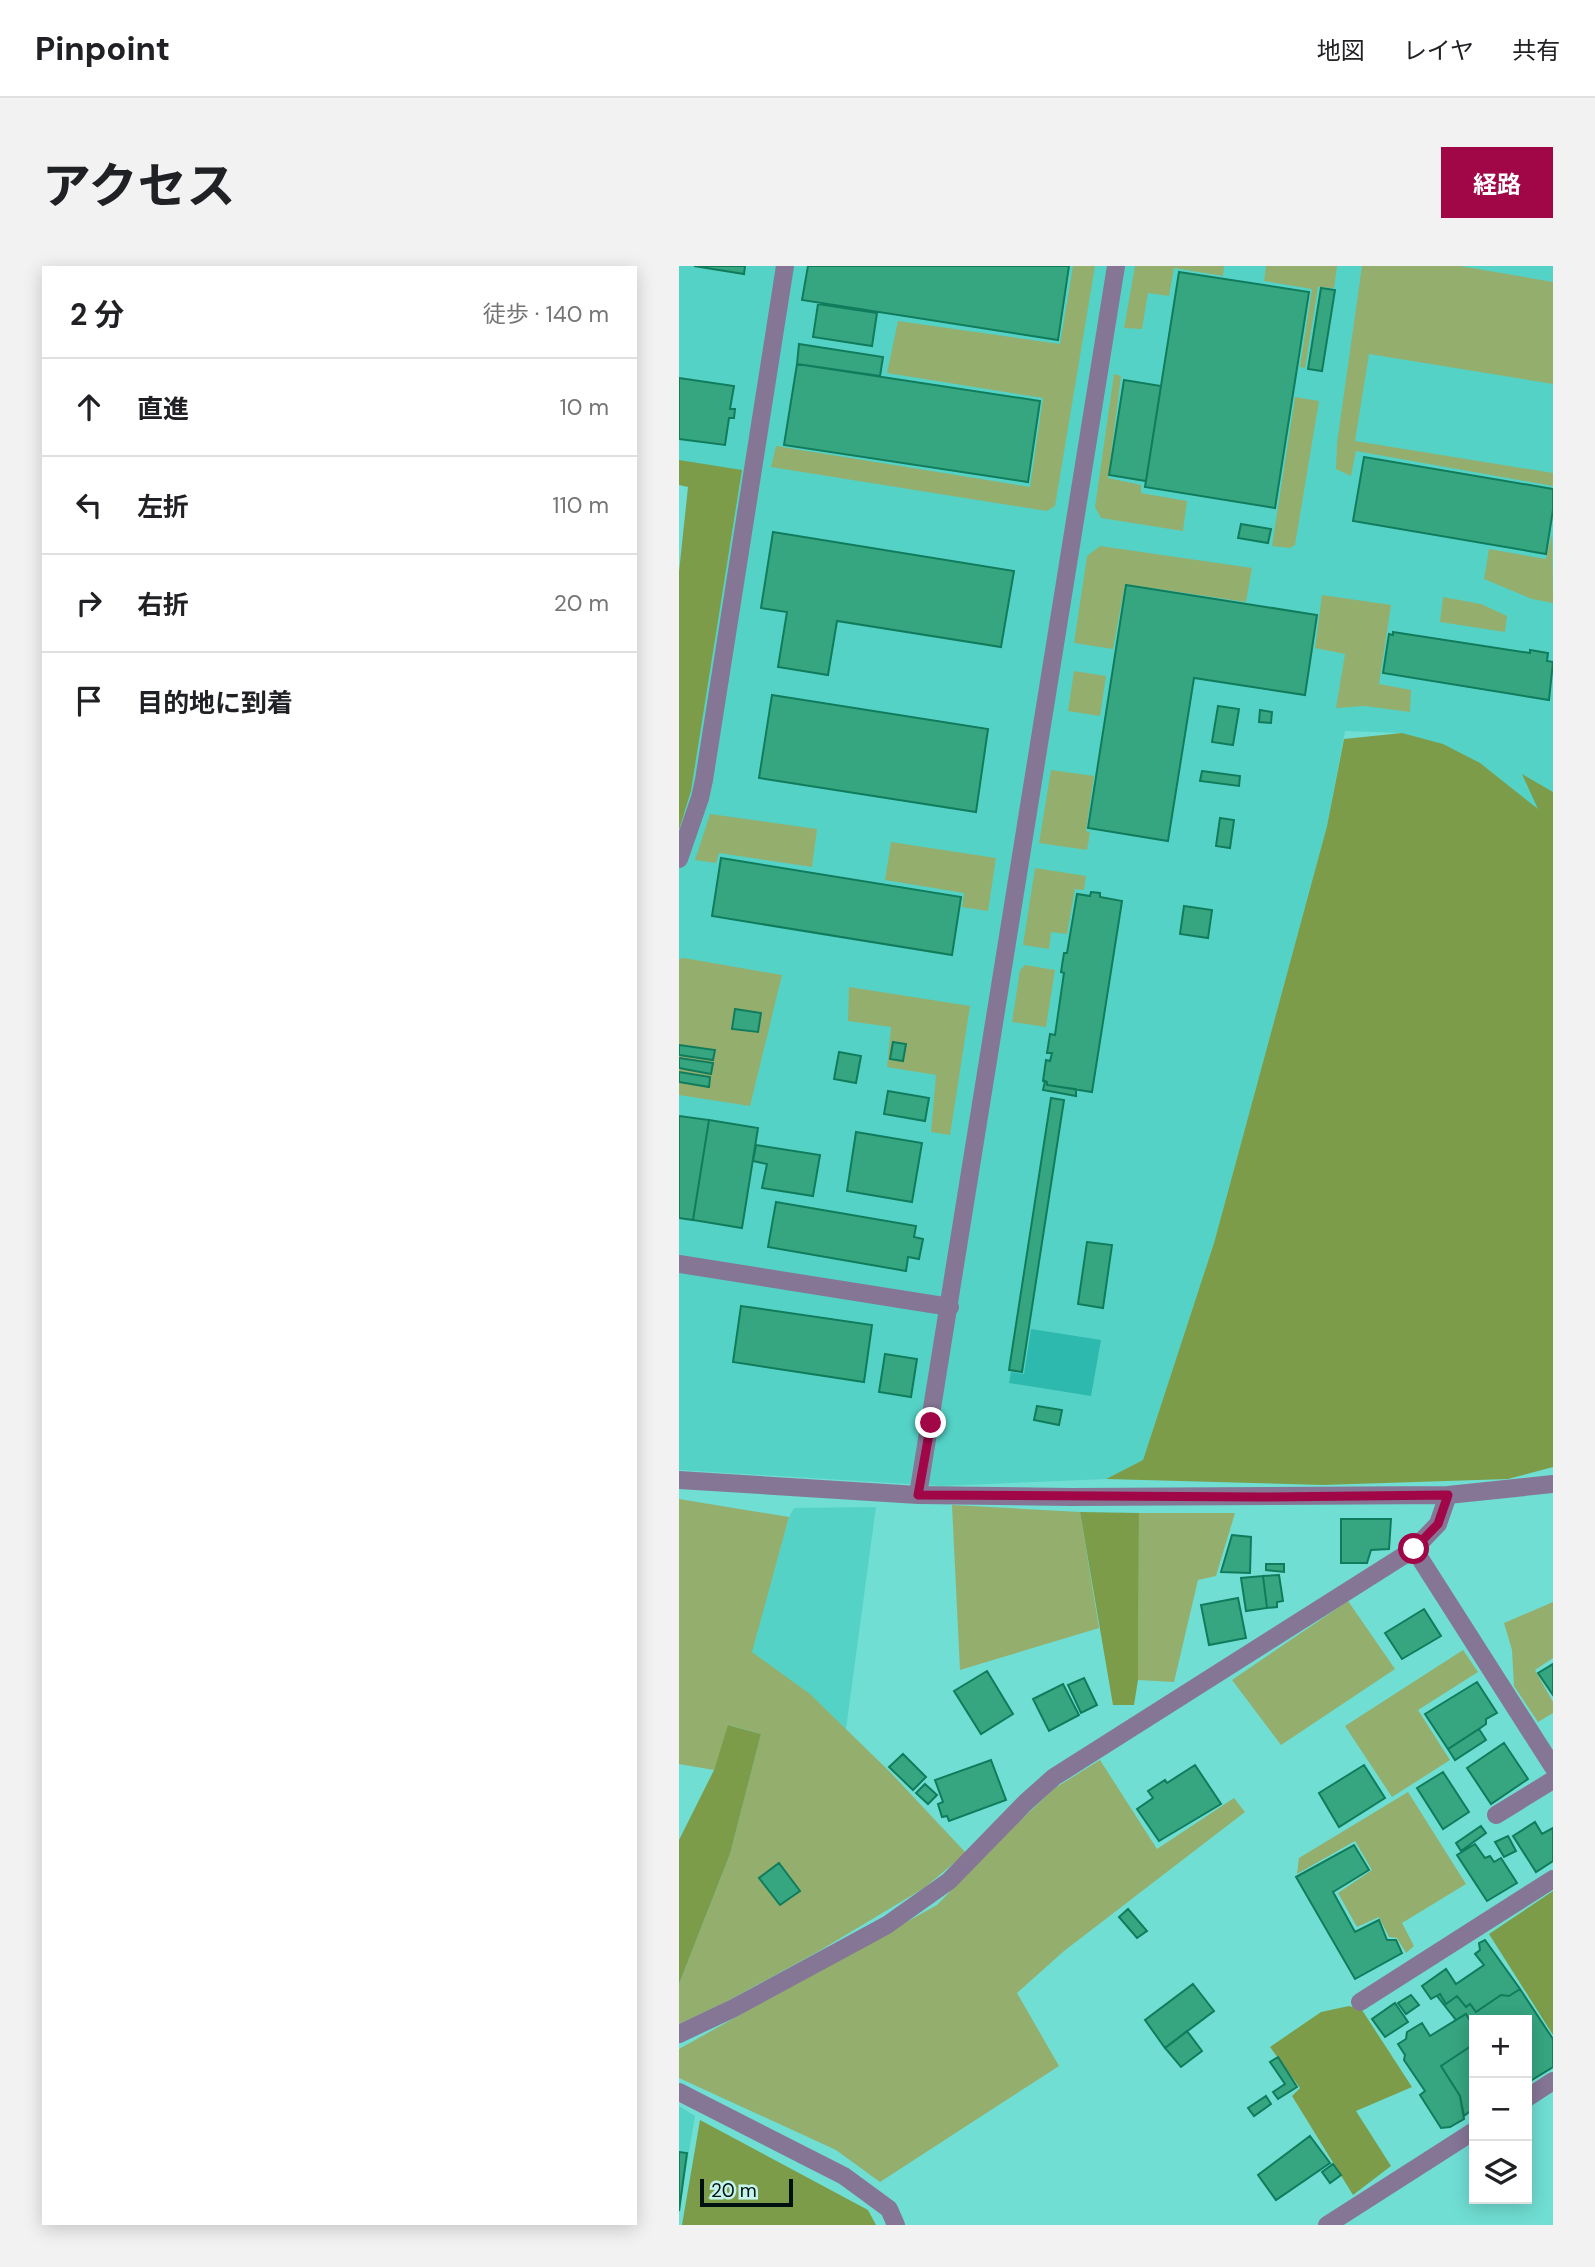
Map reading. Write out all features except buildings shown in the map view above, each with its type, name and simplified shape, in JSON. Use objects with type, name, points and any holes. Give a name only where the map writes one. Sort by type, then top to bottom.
[{"type":"street","points":[[679,859],[704,780],[785,266]]},
{"type":"street","points":[[918,1495],[1116,266]]},
{"type":"street","points":[[679,1264],[950,1307]]},
{"type":"street","points":[[679,1480],[918,1495],[1249,1497],[1448,1495],[1553,1484]]},
{"type":"street","points":[[679,2034],[887,1925],[949,1881],[1054,1777],[1414,1549],[1438,1524],[1448,1495]]},
{"type":"street","points":[[1414,1549],[1553,1767]]},
{"type":"street","points":[[1496,1815],[1553,1780]]},
{"type":"street","points":[[1360,2002],[1553,1879]]},
{"type":"street","points":[[1532,2095],[1553,2081]]},
{"type":"street","points":[[679,2092],[843,2176],[889,2209],[896,2225]]},
{"type":"street","points":[[1327,2225],[1469,2135]]},
{"type":"shaded area","points":[[679,266],[1553,266],[1553,822],[1402,733],[1345,731],[1327,826],[1214,1243],[1143,1460],[1106,1479],[940,1486],[679,1470],[679,830],[691,791],[740,483],[679,473]]},
{"type":"shaded area","points":[[1073,266],[1095,266],[1055,506],[1047,511],[771,467],[776,446],[1030,487],[1043,398],[887,373],[898,321],[1060,344]]},
{"type":"shaded area","points":[[1135,266],[1224,266],[1223,276],[1174,268],[1169,296],[1148,293],[1142,329],[1124,328]]},
{"type":"shaded area","points":[[1266,266],[1337,266],[1334,288],[1318,287],[1305,368],[1300,367],[1312,289],[1264,281]]},
{"type":"shaded area","points":[[1362,266],[1460,266],[1553,282],[1553,384],[1369,354],[1355,441],[1553,473],[1553,486],[1356,451],[1351,476],[1336,469],[1337,443]]},
{"type":"shaded area","points":[[1114,374],[1121,376],[1108,478],[1141,485],[1141,493],[1187,501],[1183,531],[1101,518],[1095,507]]},
{"type":"shaded area","points":[[1295,397],[1319,401],[1295,545],[1290,548],[1272,546]]},
{"type":"shaded area","points":[[679,460],[742,470],[691,791],[679,830],[679,572],[688,487],[679,485]]},
{"type":"shaded area","points":[[1552,534],[1553,603],[1532,599],[1484,579],[1489,549],[1546,559]]},
{"type":"shaded area","points":[[1100,546],[1252,568],[1246,602],[1125,584],[1113,649],[1074,643],[1087,556]]},
{"type":"shaded area","points":[[1322,595],[1391,605],[1379,684],[1411,690],[1410,712],[1365,706],[1336,708],[1345,654],[1315,648]]},
{"type":"shaded area","points":[[1443,597],[1481,604],[1507,616],[1505,632],[1440,622]]},
{"type":"shaded area","points":[[1074,671],[1106,676],[1100,716],[1068,711]]},
{"type":"shaded area","points":[[1402,733],[1443,744],[1480,763],[1538,809],[1522,774],[1553,792],[1553,1467],[1508,1479],[1323,1485],[1106,1479],[1143,1460],[1214,1243],[1327,826],[1344,739]]},
{"type":"shaded area","points":[[1051,770],[1094,776],[1086,831],[1090,832],[1087,850],[1039,843]]},
{"type":"shaded area","points":[[710,814],[817,829],[812,867],[719,853],[716,863],[695,860]]},
{"type":"shaded area","points":[[891,842],[996,858],[988,911],[962,907],[964,893],[885,880]]},
{"type":"shaded area","points":[[1035,868],[1086,876],[1084,890],[1075,889],[1067,934],[1051,932],[1049,949],[1023,945]]},
{"type":"shaded area","points":[[679,959],[782,975],[750,1106],[679,1095]]},
{"type":"shaded area","points":[[1025,965],[1055,970],[1046,1027],[1012,1022],[1020,970]]},
{"type":"shaded area","points":[[849,987],[970,1006],[950,1135],[931,1132],[936,1075],[887,1067],[891,1027],[848,1021]]},
{"type":"shaded area","points":[[679,1499],[789,1517],[752,1652],[810,1694],[891,1773],[966,1853],[924,1888],[819,1951],[724,2003],[679,2024],[679,1984],[730,1854],[761,1734],[729,1725],[714,1770],[679,1764]]},
{"type":"shaded area","points":[[952,1505],[1080,1512],[1099,1628],[960,1670]]},
{"type":"shaded area","points":[[876,1507],[846,1729],[751,1652],[789,1517],[794,1508]]},
{"type":"shaded area","points":[[1080,1512],[1139,1513],[1138,1680],[1134,1705],[1113,1705]]},
{"type":"shaded area","points":[[1139,1513],[1235,1513],[1216,1576],[1198,1580],[1174,1682],[1138,1680]]},
{"type":"shaded area","points":[[1348,1601],[1395,1669],[1281,1745],[1232,1680]]},
{"type":"shaded area","points":[[1553,1602],[1553,1658],[1535,1670],[1553,1702],[1553,1713],[1538,1722],[1514,1686],[1512,1650],[1504,1623]]},
{"type":"shaded area","points":[[1463,1650],[1478,1672],[1418,1710],[1450,1760],[1392,1797],[1345,1726]]},
{"type":"shaded area","points":[[728,1725],[761,1734],[730,1854],[679,1984],[679,1840],[714,1770]]},
{"type":"shaded area","points":[[1100,1760],[1157,1849],[1234,1798],[1245,1812],[1064,1951],[1017,1993],[1059,2066],[880,2182],[836,2150],[679,2078],[679,2049],[937,1905],[1055,1788]]},
{"type":"shaded area","points":[[1408,1792],[1466,1884],[1402,1923],[1414,1946],[1406,1953],[1397,1938],[1389,1937],[1379,1917],[1357,1927],[1338,1893],[1372,1870],[1355,1841],[1297,1874],[1299,1858]]},
{"type":"shaded area","points":[[1553,1891],[1553,2035],[1489,1934]]},
{"type":"shaded area","points":[[1349,2006],[1362,2010],[1412,2087],[1356,2111],[1391,2166],[1353,2195],[1292,2096],[1300,2088],[1270,2047],[1321,2012]]},
{"type":"shaded area","points":[[679,2106],[695,2116],[679,2211]]},
{"type":"shaded area","points":[[700,2120],[868,2210],[876,2225],[682,2225]]},
{"type":"water","points":[[1031,1329],[1101,1340],[1091,1396],[1009,1383],[1011,1372],[1024,1374]]},
{"type":"route","points":[[931,1423],[918,1495],[1448,1495],[1438,1524],[1414,1549]]}]
